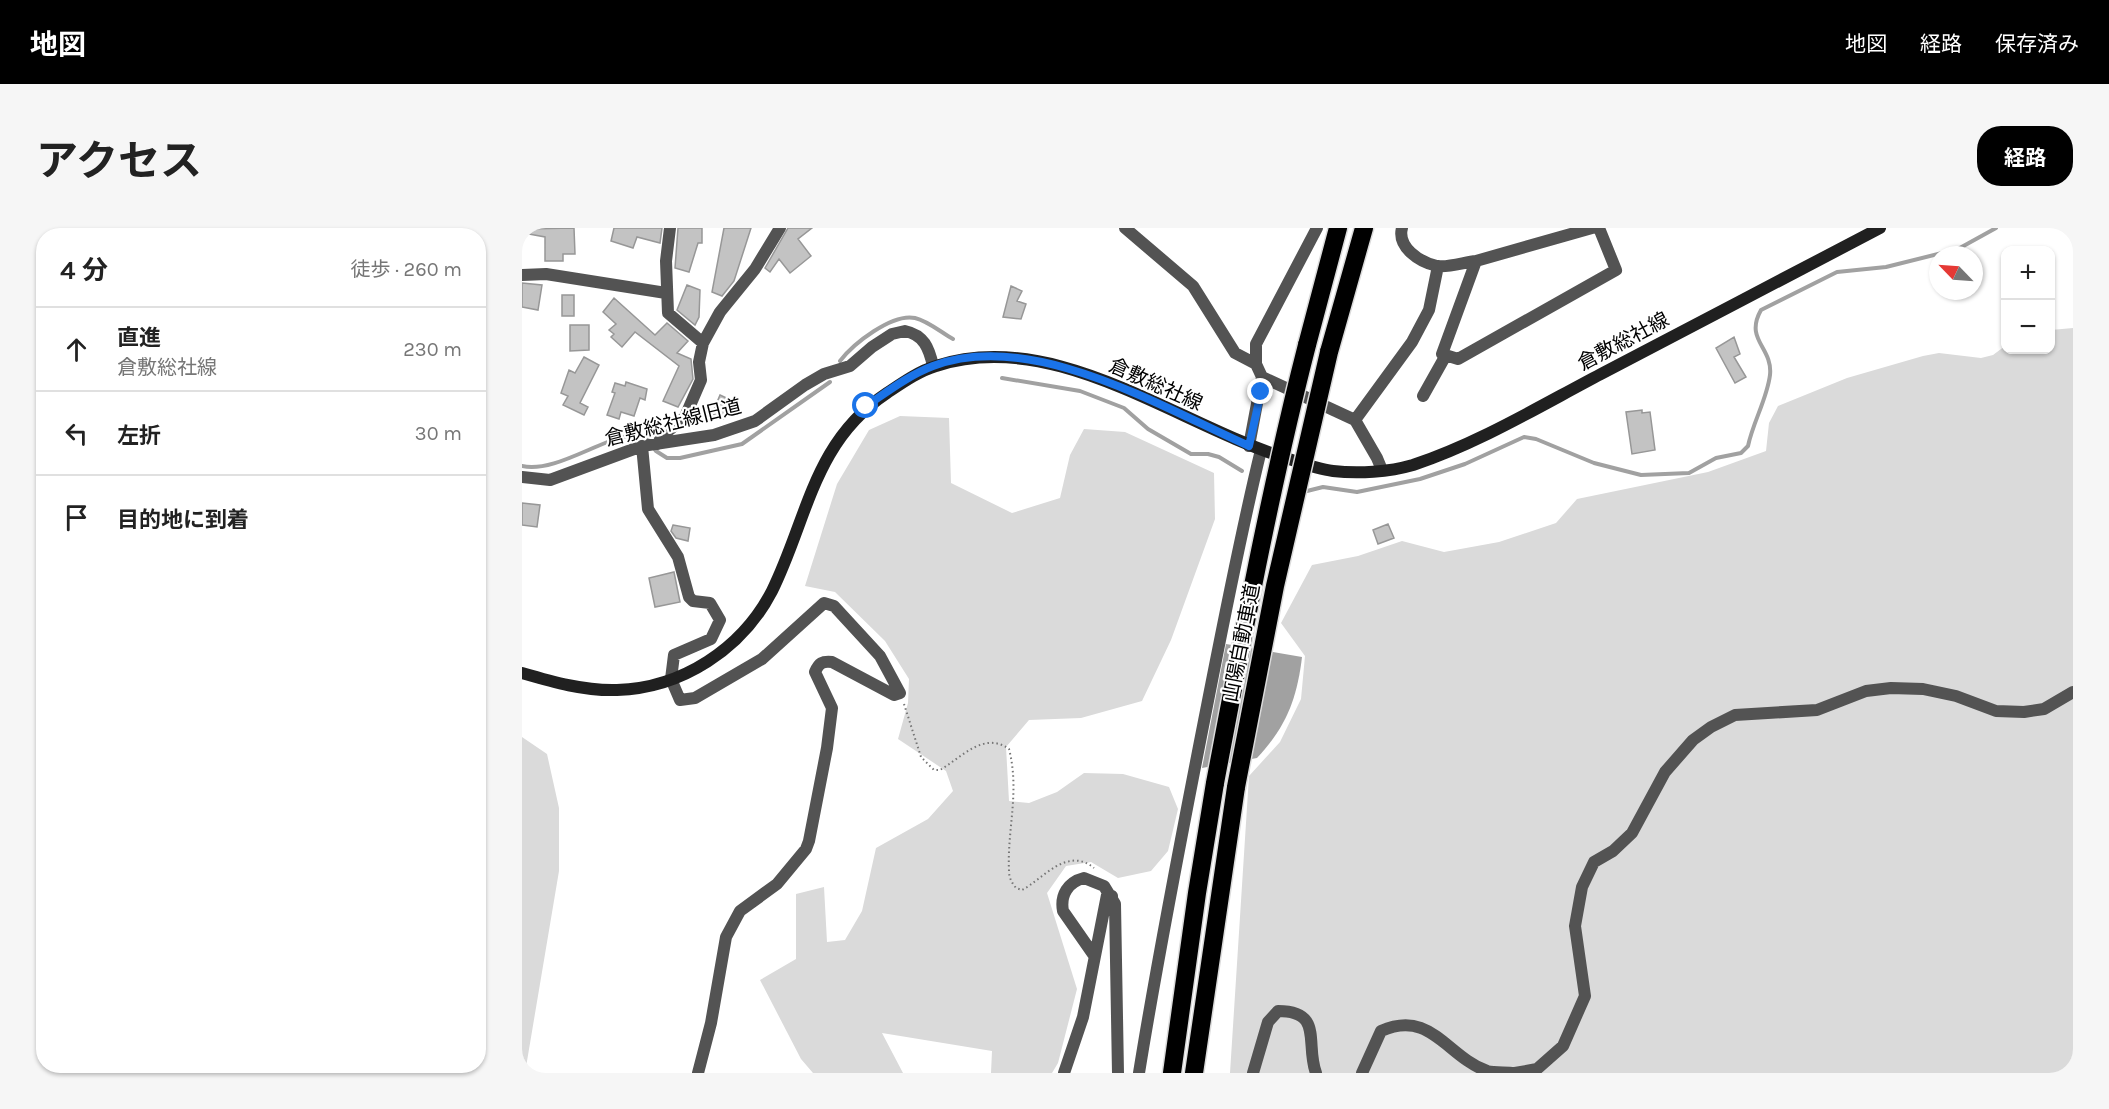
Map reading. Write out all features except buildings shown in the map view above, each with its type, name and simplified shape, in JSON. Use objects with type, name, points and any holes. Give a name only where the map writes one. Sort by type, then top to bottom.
[{"type":"highway","name":"山陽自動車道","points":[[1172,1073],[1195,904],[1215,783],[1259,556],[1286,425],[1337,228]]},
{"type":"highway","name":"山陽自動車道","points":[[1194,1073],[1236,787],[1275,586],[1329,352],[1365,228]]},
{"type":"main road","name":"倉敷総社線","points":[[522,673],[578,687],[614,691],[640,688],[671,679],[719,655],[741,635],[759,613],[776,581],[819,473],[842,433],[866,406],[933,366],[980,355],[1027,357],[1099,379],[1255,448],[1335,471],[1382,470],[1410,465],[1481,437],[1880,228]]},
{"type":"street","points":[[670,228],[666,261],[668,313],[703,343]]},
{"type":"street","points":[[698,1073],[711,1023],[726,936],[731,923],[740,911],[777,884],[806,849],[809,841],[827,748],[832,708],[814,672],[818,664],[824,661],[832,662],[894,695],[900,693],[880,656],[834,606],[824,603],[762,659],[695,698],[680,700],[671,679],[674,655],[711,639],[720,620],[716,609],[710,603],[693,601],[689,597],[678,557],[648,509],[651,445],[685,417],[701,380],[699,362],[703,343],[720,312],[755,269],[780,228]]},
{"type":"street","points":[[1125,228],[1193,286],[1235,353],[1256,364]]},
{"type":"street","points":[[1139,1073],[1155,974],[1245,515],[1262,377],[1256,364],[1257,344],[1317,228]]},
{"type":"street","points":[[1402,228],[1400,237],[1405,249],[1438,266],[1476,261],[1592,228]]},
{"type":"street","points":[[1476,261],[1442,354],[1458,359],[1616,270],[1599,228]]},
{"type":"street","points":[[1355,420],[1412,342],[1429,310],[1438,266]]},
{"type":"street","points":[[522,275],[546,274],[666,293]]},
{"type":"street","name":"倉敷総社線旧道","points":[[522,477],[550,480],[651,445],[714,435],[755,421],[824,374],[850,366],[892,334],[905,331],[923,339],[929,350],[933,366]]},
{"type":"street","points":[[1424,396],[1446,355]]},
{"type":"street","points":[[1262,377],[1355,420],[1382,470]]},
{"type":"street","points":[[1362,1073],[1381,1031],[1397,1024],[1414,1025],[1431,1032],[1488,1071],[1515,1073],[1537,1069],[1563,1046],[1585,996],[1575,926],[1582,887],[1594,862],[1613,851],[1632,833],[1665,772],[1693,740],[1711,727],[1735,715],[1817,710],[1866,691],[1891,688],[1923,689],[1956,696],[1996,711],[2024,712],[2044,709],[2073,692]]},
{"type":"street","points":[[1093,954],[1063,911],[1064,893],[1076,880],[1092,879],[1108,891],[1115,904],[1118,1073]]},
{"type":"street","points":[[1064,1073],[1083,1017],[1093,954],[1108,891]]},
{"type":"street","points":[[1253,1073],[1268,1022],[1278,1011],[1291,1011],[1303,1017],[1311,1026],[1312,1063],[1316,1073]]},
{"type":"path","points":[[900,693],[921,757],[934,770],[940,770],[980,744],[991,742],[1010,749],[1014,769],[1014,802],[1009,872],[1016,888],[1022,890],[1061,863],[1077,861],[1091,865],[1101,874],[1108,891]]},
{"type":"shaded area","points":[[2073,328],[2073,1073],[1230,1073],[1249,776],[1280,742],[1301,699],[1305,656],[1281,623],[1312,565],[1358,556],[1402,541],[1444,552],[1499,542],[1556,523],[1577,499],[1708,472],[1766,451],[1769,423],[1778,406],[1847,378],[1939,353],[1981,358],[1993,355],[2001,349],[2001,354],[2055,354],[2055,330]]},
{"type":"shaded area","points":[[900,416],[949,418],[951,483],[1012,513],[1060,498],[1070,455],[1084,429],[1125,432],[1214,473],[1215,519],[1171,640],[1142,701],[1081,718],[1029,720],[1006,747],[1009,801],[1029,803],[1057,792],[1084,773],[1123,774],[1169,787],[1178,809],[1168,851],[1151,871],[1118,878],[1091,862],[1066,866],[1047,893],[1077,989],[1058,1063],[1052,1073],[991,1073],[992,1051],[882,1033],[903,1073],[813,1073],[801,1059],[760,980],[796,959],[796,894],[824,887],[827,942],[845,940],[862,911],[876,848],[928,819],[953,791],[946,771],[898,739],[908,703],[909,679],[885,641],[835,592],[805,586],[837,484],[869,430]]},
{"type":"shaded area","points":[[1226,644],[1302,657],[1300,672],[1293,699],[1283,723],[1257,758],[1202,768]]},
{"type":"shaded area","points":[[522,737],[547,754],[559,808],[559,871],[525,1073],[522,1073]]},
{"type":"waterway","points":[[1303,492],[1323,487],[1357,492],[1420,479],[1465,464],[1524,437],[1536,439],[1594,463],[1641,475],[1689,473],[1716,458],[1741,453],[1748,446],[1770,375],[1770,365],[1756,329],[1761,310],[1837,272],[1886,267],[1958,249],[1996,228]]},
{"type":"waterway","points":[[840,361],[863,339],[895,320],[915,318],[953,339]]},
{"type":"waterway","points":[[1002,378],[1080,391],[1124,408],[1148,429],[1191,454],[1208,454],[1219,457],[1242,471]]},
{"type":"waterway","points":[[522,466],[537,467],[554,463],[622,437],[635,435],[647,438],[656,451],[667,458],[680,458],[742,444],[830,382]]},
{"type":"route","points":[[866,406],[933,366],[980,355],[1027,357],[1099,379],[1249,446],[1261,392]]}]
